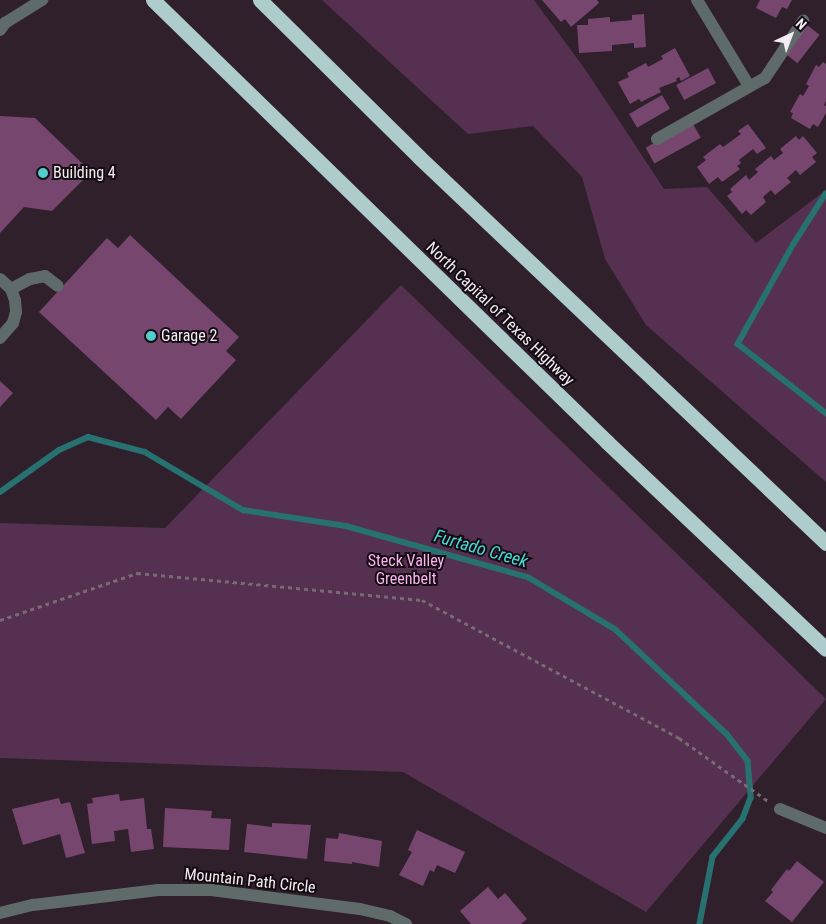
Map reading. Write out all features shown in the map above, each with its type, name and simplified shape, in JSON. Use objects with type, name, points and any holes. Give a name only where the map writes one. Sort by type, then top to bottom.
[{"type":"highway","name":"North Capital of Texas Highway","points":[[153,0],[607,442],[826,649]]},
{"type":"highway","points":[[260,0],[433,171],[826,543]]},
{"type":"street","points":[[0,30],[5,23],[42,0]]},
{"type":"street","points":[[697,0],[749,86]]},
{"type":"street","points":[[657,139],[765,78],[803,21]]},
{"type":"street","points":[[11,289],[30,279],[45,276],[58,286]]},
{"type":"street","points":[[0,279],[11,289],[16,300],[16,312],[13,323],[0,338]]},
{"type":"street","points":[[780,809],[826,828]]},
{"type":"street","name":"Mountain Path Circle","points":[[0,913],[33,905],[158,890],[211,890],[360,910],[390,916],[406,924]]},
{"type":"path","points":[[0,620],[138,573],[422,600],[679,738],[780,809]]},
{"type":"green space","points":[[322,0],[534,0],[587,72],[664,189],[707,187],[756,243],[826,190],[826,482],[646,325],[605,259],[582,177],[533,126],[468,134]]},
{"type":"green space","name":"Steck Valley Greenbelt","points":[[401,285],[826,699],[646,912],[403,772],[0,758],[0,523],[165,528]]},
{"type":"building","points":[[542,0],[597,0],[599,3],[571,27],[565,19],[561,22]]},
{"type":"building","points":[[760,0],[792,0],[787,9],[782,7],[776,18],[756,8]]},
{"type":"building","points":[[644,14],[646,47],[634,48],[634,43],[612,45],[612,51],[579,53],[577,25],[588,25],[588,19],[610,17],[610,22],[632,20],[632,15]]},
{"type":"building","points":[[807,25],[820,35],[797,63],[785,53]]},
{"type":"building","points":[[675,48],[690,76],[681,81],[679,77],[676,79],[677,81],[659,88],[661,92],[641,102],[639,99],[630,104],[618,82],[629,77],[627,73],[646,63],[648,67],[663,59],[661,56]]},
{"type":"building","points":[[823,62],[826,64],[826,101],[824,105],[826,106],[826,113],[818,127],[813,124],[810,129],[791,118],[793,113],[790,112],[800,94],[803,96],[809,86],[806,84],[816,65],[819,67]]},
{"type":"building","points":[[708,68],[716,83],[684,100],[676,85]]},
{"type":"building","points":[[662,95],[670,109],[637,128],[629,114]]},
{"type":"building","name":"Building 4","points":[[0,116],[35,118],[86,167],[85,178],[52,211],[24,207],[0,233]]},
{"type":"building","points":[[692,122],[701,138],[654,163],[646,148]]},
{"type":"building","points":[[748,124],[766,148],[757,154],[753,149],[739,160],[741,163],[737,166],[740,169],[722,182],[718,177],[709,184],[697,167],[706,160],[703,157],[720,144],[723,147],[741,134],[738,131]]},
{"type":"building","points":[[796,136],[799,140],[803,136],[817,153],[812,157],[816,162],[800,175],[796,170],[787,178],[791,182],[775,195],[771,190],[763,197],[766,202],[751,215],[746,210],[742,214],[727,196],[732,192],[730,189],[746,175],[749,180],[758,172],[755,169],[771,156],[774,160],[783,153],[780,149]]},
{"type":"building","name":"Garage 2","points":[[130,235],[239,337],[226,351],[236,360],[181,419],[168,407],[156,420],[39,312],[107,238],[118,248]]},
{"type":"building","points":[[0,381],[13,393],[0,407]]},
{"type":"building","points":[[119,794],[120,801],[144,798],[147,829],[151,829],[154,849],[131,852],[128,829],[114,831],[115,841],[92,844],[87,804],[93,803],[92,798]]},
{"type":"building","points":[[59,798],[61,804],[70,802],[85,853],[66,858],[60,834],[23,845],[12,809]]},
{"type":"building","points":[[165,808],[212,811],[211,818],[231,819],[229,850],[163,847]]},
{"type":"building","points":[[272,823],[311,825],[307,859],[244,852],[247,824],[272,827]]},
{"type":"building","points":[[417,830],[465,852],[455,873],[437,865],[434,872],[430,870],[423,886],[399,875],[412,852],[408,850]]},
{"type":"building","points":[[339,833],[382,841],[379,867],[352,862],[352,864],[324,861],[326,838],[338,839]]},
{"type":"building","points":[[797,861],[824,882],[792,922],[765,901],[787,869],[789,871]]},
{"type":"building","points":[[488,887],[498,899],[505,893],[527,919],[521,924],[471,924],[460,911]]},
{"type":"waterway","points":[[826,194],[794,244],[738,344],[826,413]]},
{"type":"waterway","name":"Furtado Creek","points":[[0,492],[59,450],[88,437],[145,452],[243,510],[346,526],[528,577],[615,629],[727,734],[748,761],[751,798],[743,819],[713,857],[700,924]]},
{"type":"place","name":"Building 4","points":[[43,173]]},
{"type":"place","name":"Garage 2","points":[[151,336]]}]
